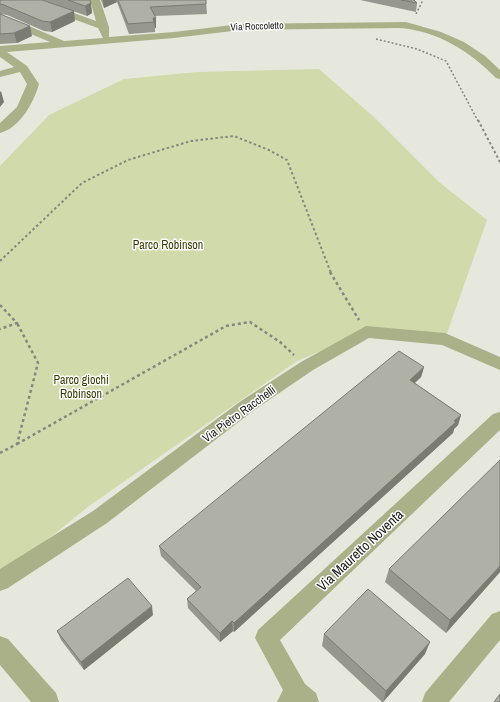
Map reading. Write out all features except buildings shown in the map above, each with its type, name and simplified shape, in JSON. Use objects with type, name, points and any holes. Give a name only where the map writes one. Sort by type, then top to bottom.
[{"type":"street","points":[[29,0],[104,27]]},
{"type":"street","points":[[95,0],[104,27],[105,39]]},
{"type":"street","points":[[2,18],[62,43]]},
{"type":"street","name":"Via Roccoletto","points":[[0,50],[105,39],[174,35],[244,25],[411,26],[460,43],[486,60],[500,76]]},
{"type":"street","points":[[0,50],[23,68],[33,84],[30,97],[21,110],[8,124],[0,129]]},
{"type":"street","points":[[0,74],[23,68]]},
{"type":"street","points":[[366,332],[445,339],[500,364]]},
{"type":"street","name":"Via Pietro Racchelli","points":[[0,580],[100,517],[246,406],[307,366],[366,332]]},
{"type":"street","name":"Via Mauretto Noventa","points":[[298,699],[266,638],[500,419]]},
{"type":"street","points":[[434,702],[500,622]]},
{"type":"street","points":[[4,658],[47,702]]},
{"type":"path","points":[[411,26],[423,0]]},
{"type":"path","points":[[373,39],[416,49],[446,61],[500,162]]},
{"type":"path","points":[[0,261],[82,183],[128,160],[191,141],[234,136],[268,150],[286,160],[328,267],[366,332]]},
{"type":"path","points":[[0,306],[17,323],[38,364],[17,444]]},
{"type":"path","points":[[0,453],[226,326],[250,322],[280,342],[307,366]]},
{"type":"path","points":[[0,329],[17,323]]},
{"type":"green space","name":"Parco Robinson","points":[[319,69],[375,118],[439,182],[487,220],[445,339],[366,332],[297,361],[89,506],[0,578],[0,166],[49,115],[124,79],[197,72]]},
{"type":"park label","name":"Parco giochi Robinson","points":[[81,387]]}]
